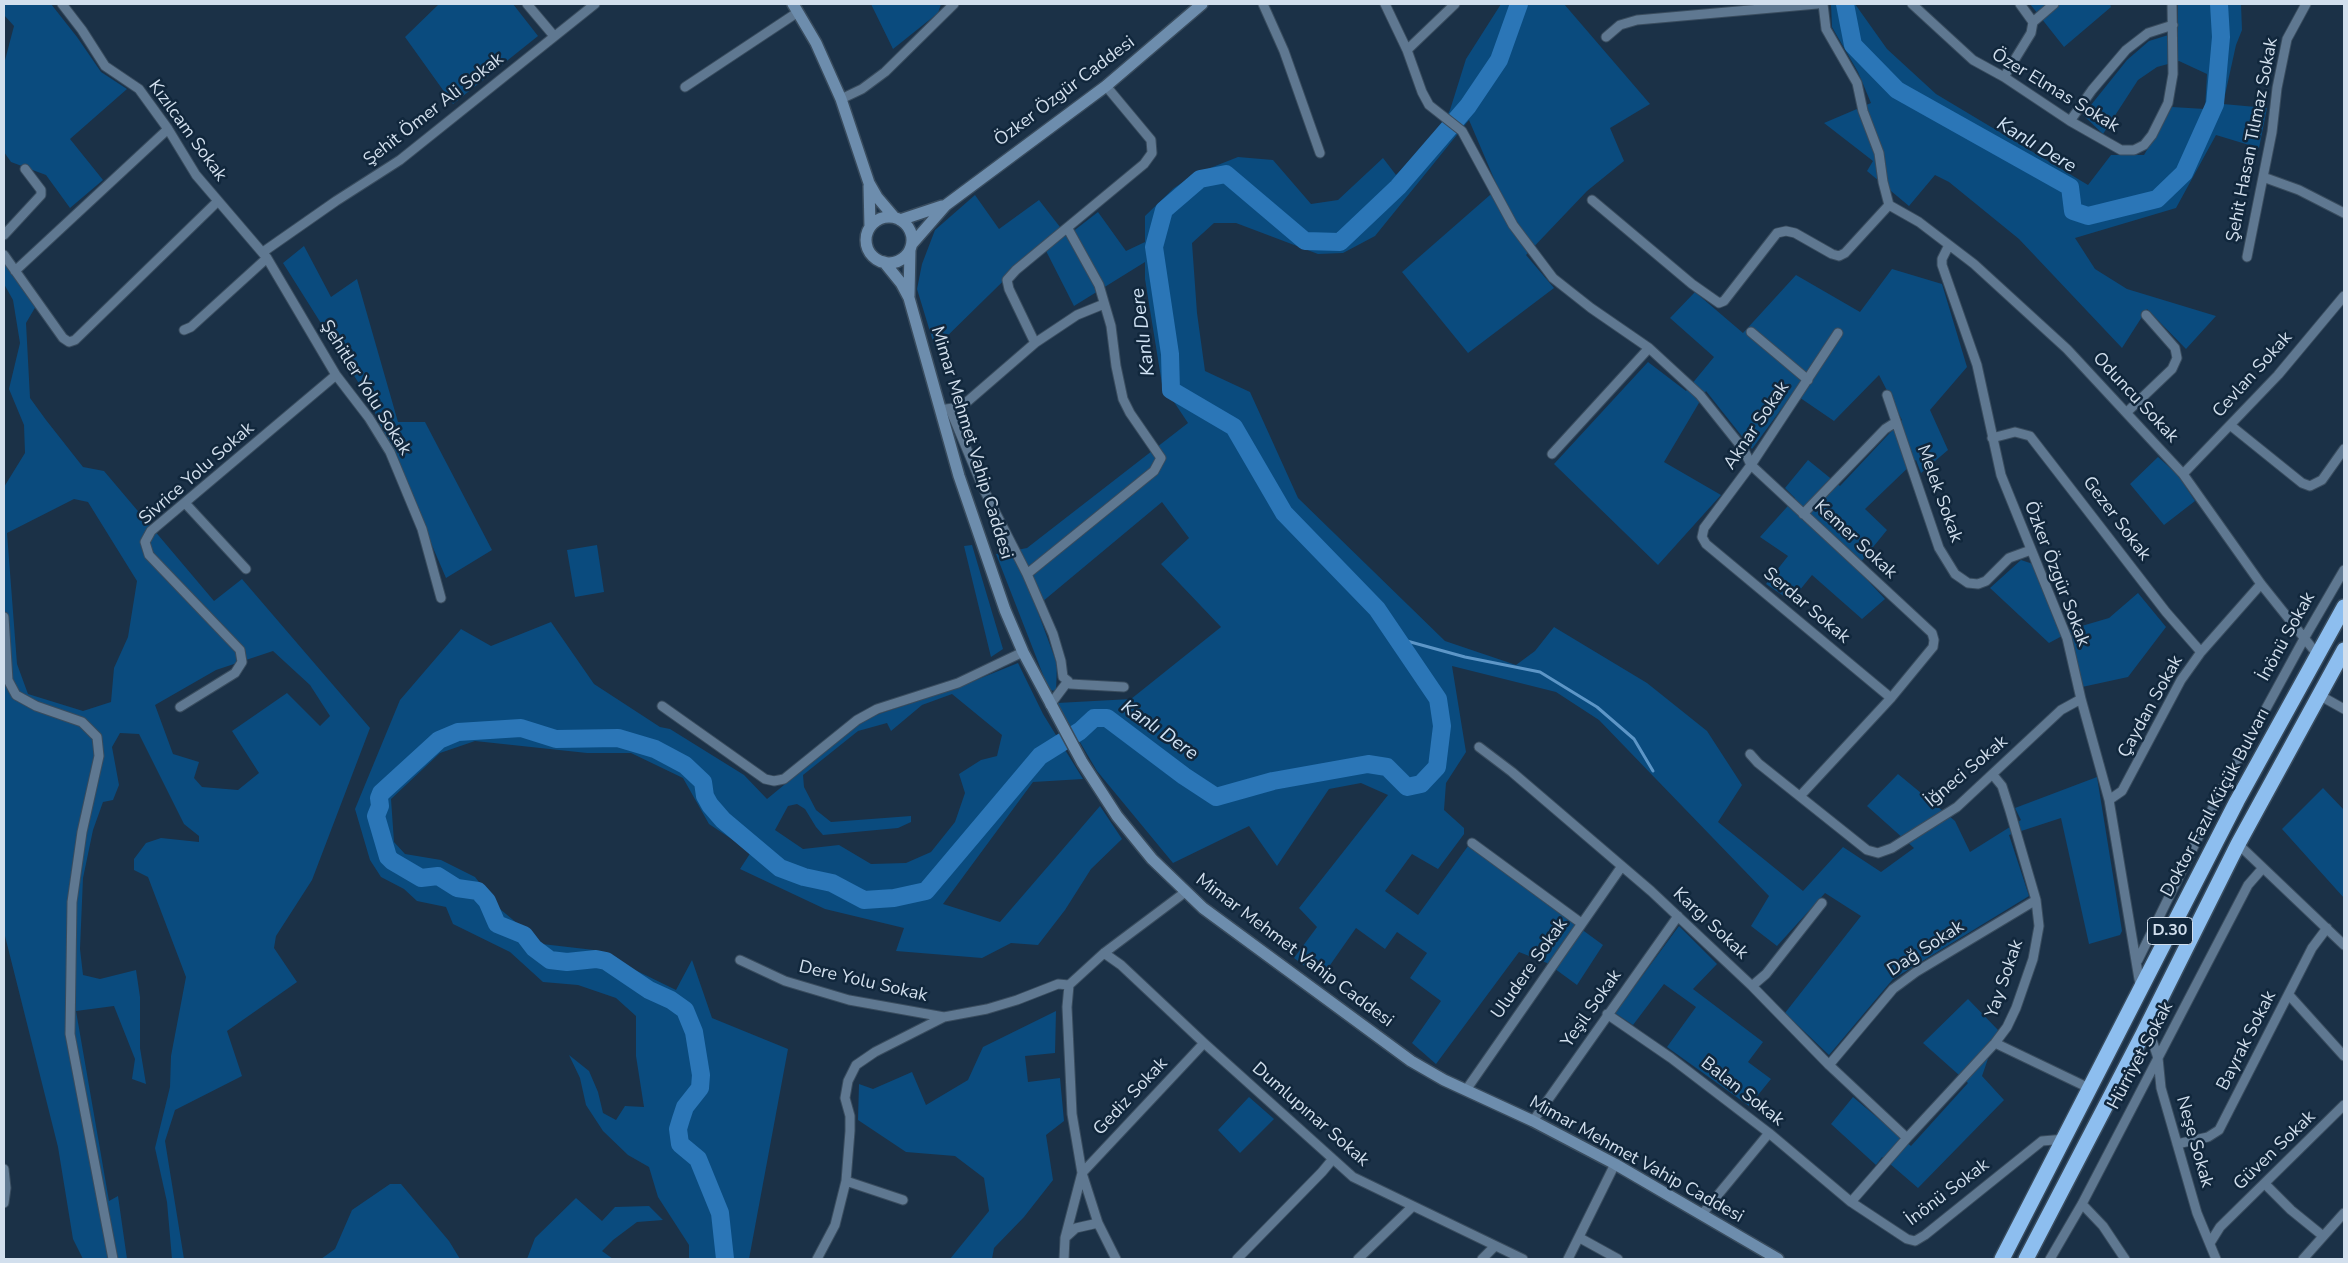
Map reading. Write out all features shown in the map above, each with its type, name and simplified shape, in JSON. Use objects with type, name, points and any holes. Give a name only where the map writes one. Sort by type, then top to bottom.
[{"type":"highway","name":"Doktor Fazıl Küçük Bulvarı","points":[[2002,1259],[2242,793],[2344,607]]},
{"type":"highway","name":"D.30","points":[[2026,1259],[2143,1034],[2238,844],[2344,650]]},
{"type":"main road","name":"Özker Özgür Caddesi","points":[[911,246],[946,204],[1106,86],[1202,4]]},
{"type":"main road","points":[[795,8],[816,43],[841,99],[869,183],[877,197],[910,230],[911,246],[900,260],[884,262],[871,254],[867,248],[866,240],[870,227],[869,183]]},
{"type":"main road","name":"Özker Özgür Caddesi","points":[[897,218],[946,204]]},
{"type":"main road","points":[[870,227],[880,218],[897,218]]},
{"type":"main road","name":"Mimar Mehmet Vahip Caddesi","points":[[909,298],[911,246]]},
{"type":"main road","name":"Mimar Mehmet Vahip Caddesi","points":[[884,262],[901,283],[909,298],[945,409],[974,523],[1023,652],[1082,762],[1117,816],[1152,859],[1184,893],[1250,944],[1411,1061],[1615,1164],[1778,1259]]},
{"type":"street","name":"Kızılcam Sokak","points":[[62,4],[82,30],[104,66],[139,89],[168,129],[196,175],[265,255]]},
{"type":"street","points":[[528,4],[554,36]]},
{"type":"street","name":"Şehit Ömer Ali Sokak","points":[[184,330],[191,327],[265,255],[336,201],[400,160],[595,4]]},
{"type":"street","points":[[1263,4],[1284,51],[1320,153]]},
{"type":"street","points":[[1385,4],[1407,50],[1455,4]]},
{"type":"street","points":[[1606,37],[1620,25],[1637,20],[1818,4]]},
{"type":"street","points":[[1592,200],[1692,284],[1719,303],[1724,301],[1777,233],[1795,232],[1832,254],[1839,256],[1845,253],[1889,205],[1883,182],[1879,153],[1863,111],[1857,83],[1826,29],[1823,4]]},
{"type":"street","name":"Özer Elmas Sokak","points":[[1912,4],[1973,60],[2004,77],[2070,121],[2120,150],[2134,150],[2144,145],[2152,135],[2168,104],[2173,74],[2172,4]]},
{"type":"street","points":[[2020,4],[2033,22]]},
{"type":"street","points":[[2004,77],[2031,33],[2033,22],[2054,4]]},
{"type":"street","name":"Şehit Hasan Tılmaz Sokak","points":[[2246,257],[2264,177],[2287,40],[2306,4]]},
{"type":"street","points":[[841,99],[862,88],[885,72],[950,5]]},
{"type":"street","points":[[685,88],[795,8]]},
{"type":"street","points":[[2070,121],[2092,90],[2126,50],[2148,34],[2173,25]]},
{"type":"street","name":"Kemer Sokak","points":[[1407,50],[1422,92],[1430,105],[1462,131],[1513,225],[1553,278],[1591,308],[1649,348],[1700,395],[1744,450],[1751,465],[1932,633],[1934,640],[1932,647],[1891,698]]},
{"type":"street","points":[[1035,343],[1008,289],[1007,280],[1016,270],[1144,164],[1152,153],[1151,140],[1106,86]]},
{"type":"street","points":[[15,271],[168,129]]},
{"type":"street","points":[[4,235],[41,195],[41,190],[25,169]]},
{"type":"street","points":[[2264,177],[2299,190],[2344,213]]},
{"type":"street","points":[[4,255],[63,338],[69,342],[75,340],[218,201]]},
{"type":"street","name":"Oduncu Sokak","points":[[1889,205],[1919,222],[1995,282],[2067,349],[2183,474],[2261,584],[2318,654]]},
{"type":"street","points":[[1027,574],[1154,471],[1161,458],[1130,413],[1123,399],[1116,366],[1111,326],[1100,285],[1068,228]]},
{"type":"street","name":"Özker Özgür Sokak","points":[[1949,245],[1942,259],[1942,265],[1977,365],[2001,475],[2067,638],[2081,700],[2108,800],[2138,960],[2141,988]]},
{"type":"street","name":"Şehitler Yolu Sokak","points":[[265,255],[336,375],[369,418],[390,452],[422,528],[441,598]]},
{"type":"street","name":"Cevlan Sokak","points":[[2183,474],[2278,375],[2344,296]]},
{"type":"street","points":[[1104,304],[1077,315],[1035,343],[961,407],[945,409],[1027,574],[1053,634],[1061,661],[1063,677],[1070,684],[1124,687]]},
{"type":"street","points":[[2127,412],[2172,369],[2177,358],[2175,348],[2146,315]]},
{"type":"street","points":[[1750,332],[1808,380]]},
{"type":"street","name":"Aknar Sokak","points":[[1702,536],[1704,528],[1751,465],[1838,333]]},
{"type":"street","points":[[1552,454],[1649,348]]},
{"type":"street","name":"Sivrice Yolu Sokak","points":[[180,707],[236,673],[242,662],[240,650],[149,555],[145,542],[151,531],[336,375]]},
{"type":"street","name":"Melek Sokak","points":[[1887,395],[1939,548],[1955,574],[1968,582],[1978,584],[1986,582],[2009,558],[2031,550]]},
{"type":"street","points":[[1803,514],[1885,429],[1896,422]]},
{"type":"street","points":[[2230,425],[2302,483],[2310,486],[2322,480],[2344,449]]},
{"type":"street","name":"Gezer Sokak","points":[[1992,438],[2015,432],[2030,436],[2161,605],[2201,652]]},
{"type":"street","points":[[185,503],[246,569]]},
{"type":"street","name":"Serdar Sokak","points":[[1702,536],[1706,544],[1891,698]]},
{"type":"street","name":"İnönü Sokak","points":[[2138,960],[2220,793],[2305,637],[2344,570]]},
{"type":"street","name":"Çaydan Sokak","points":[[2108,800],[2122,791],[2136,767],[2155,726],[2201,652],[2261,584]]},
{"type":"street","points":[[4,617],[8,680],[16,695],[36,706],[82,722],[98,737],[99,756],[82,832],[72,902],[70,1034],[113,1259]]},
{"type":"street","points":[[662,706],[765,779],[774,782],[784,780],[857,720],[877,709],[958,683],[1023,652]]},
{"type":"street","points":[[1050,705],[1068,681]]},
{"type":"street","points":[[2319,695],[2344,709]]},
{"type":"street","points":[[1801,795],[1891,698]]},
{"type":"street","name":"İğneci Sokak","points":[[1750,754],[1758,763],[1801,795],[1867,850],[1878,853],[1892,848],[1957,807],[2061,710],[2081,700]]},
{"type":"street","name":"Kargı Sokak","points":[[1479,747],[1512,772],[1678,916],[1906,1138]]},
{"type":"street","name":"Yay Sokak","points":[[1851,1202],[1906,1138],[1995,1043],[2007,1027],[2016,1008],[2034,959],[2039,926],[2036,900],[2002,786],[1993,775]]},
{"type":"street","points":[[1472,843],[1581,923]]},
{"type":"street","points":[[2238,844],[2262,869],[2344,945]]},
{"type":"street","name":"Uludere Sokak","points":[[1466,1090],[1622,866]]},
{"type":"street","name":"Hürriyet Sokak","points":[[2050,1259],[2082,1204],[2248,886],[2262,869]]},
{"type":"street","points":[[1116,1259],[1098,1223],[1082,1173],[1072,1114],[1067,1007],[1069,985],[1104,952],[1184,893]]},
{"type":"street","name":"Dağ Sokak","points":[[1829,1065],[1893,989],[1916,972],[2036,900]]},
{"type":"street","points":[[1752,986],[1766,974],[1822,903]]},
{"type":"street","name":"Yeşil Sokak","points":[[1533,1121],[1678,916]]},
{"type":"street","name":"Bayrak Sokak","points":[[2177,1144],[2208,1137],[2219,1130],[2312,948],[2326,928]]},
{"type":"street","name":"Dumlupınar Sokak","points":[[1104,952],[1121,965],[1332,1160],[1353,1177],[1523,1259]]},
{"type":"street","name":"Dere Yolu Sokak","points":[[740,960],[785,981],[849,1000],[944,1017],[1002,1005],[1058,984],[1069,985]]},
{"type":"street","points":[[2289,995],[2344,1056]]},
{"type":"street","name":"Balan Sokak","points":[[1607,1014],[1671,1058],[1769,1133],[1800,1157],[1851,1202]]},
{"type":"street","points":[[817,1259],[835,1226],[846,1181],[850,1116],[845,1098],[848,1081],[856,1065],[874,1052],[944,1017]]},
{"type":"street","name":"Neşe Sokak","points":[[2143,1034],[2153,1043],[2158,1058],[2162,1088],[2177,1144],[2197,1213],[2216,1259]]},
{"type":"street","name":"Gediz Sokak","points":[[1082,1173],[1204,1043]]},
{"type":"street","points":[[1995,1043],[2091,1089]]},
{"type":"street","name":"Güven Sokak","points":[[2210,1243],[2220,1227],[2344,1105]]},
{"type":"street","points":[[1703,1214],[1769,1133]]},
{"type":"street","name":"İnönü Sokak","points":[[1851,1202],[1907,1239],[1915,1240],[2042,1141],[2065,1139]]},
{"type":"street","points":[[1237,1259],[1332,1160]]},
{"type":"street","points":[[1568,1259],[1615,1164]]},
{"type":"street","points":[[4,1169],[6,1188],[4,1203]]},
{"type":"street","points":[[1064,1259],[1065,1238],[1082,1173]]},
{"type":"street","points":[[846,1181],[903,1200]]},
{"type":"street","points":[[2265,1184],[2291,1210],[2323,1236]]},
{"type":"street","points":[[2082,1204],[2103,1226],[2125,1259]]},
{"type":"street","points":[[1358,1259],[1412,1207]]},
{"type":"street","points":[[2302,1259],[2344,1213]]},
{"type":"street","points":[[1065,1238],[1076,1228],[1098,1223]]},
{"type":"street","points":[[1580,1238],[1618,1259]]},
{"type":"street","points":[[1482,1259],[1495,1246]]},
{"type":"shaded area","points":[[4,4],[51,4],[101,72],[127,89],[70,139],[103,180],[70,208],[46,175],[11,162],[4,152],[4,64],[14,26],[4,15]]},
{"type":"shaded area","points":[[439,4],[513,4],[538,36],[453,104],[405,37]]},
{"type":"shaded area","points":[[871,4],[941,4],[938,13],[893,49]]},
{"type":"shaded area","points":[[1501,4],[1564,4],[1650,104],[1610,128],[1624,161],[1587,191],[1526,255],[1554,288],[1468,353],[1402,272],[1498,188],[1469,120],[1375,236],[1343,253],[1318,254],[1236,223],[1214,223],[1192,243],[1197,313],[1205,371],[1250,392],[1298,498],[1445,641],[1516,665],[1535,651],[1554,627],[1647,683],[1707,731],[1742,785],[1718,822],[1803,891],[1843,847],[1881,872],[1914,848],[1867,806],[1898,774],[1955,821],[1970,852],[2021,820],[2015,808],[2097,777],[2122,931],[2120,935],[2089,944],[2061,818],[2009,835],[2029,896],[1893,979],[1829,1055],[1785,1013],[1861,916],[1825,893],[1777,946],[1751,926],[1769,896],[1599,720],[1556,692],[1452,666],[1466,752],[1446,783],[1444,810],[1464,828],[1464,834],[1438,869],[1412,854],[1385,891],[1418,915],[1468,846],[1603,945],[1577,985],[1547,963],[1519,952],[1436,1064],[1412,1043],[1441,1001],[1410,978],[1427,953],[1397,932],[1385,949],[1356,928],[1321,978],[1294,958],[1317,927],[1299,908],[1388,795],[1361,783],[1329,789],[1277,866],[1249,826],[1173,863],[1097,771],[1057,703],[1131,699],[1221,627],[1161,564],[1189,538],[1162,502],[1036,607],[1057,664],[1056,691],[1049,690],[996,554],[1027,548],[1188,423],[1162,384],[1145,279],[1145,262],[1074,306],[1042,243],[935,348],[917,289],[922,264],[935,230],[975,195],[999,229],[1039,200],[1067,236],[1098,212],[1126,251],[1145,242],[1145,216],[1174,188],[1195,174],[1238,157],[1273,160],[1311,204],[1338,200],[1383,158],[1396,175],[1441,127],[1450,110],[1466,59]]},
{"type":"shaded area","points":[[1831,4],[1855,4],[1887,49],[1936,94],[2088,185],[2111,155],[2144,155],[2172,107],[2205,109],[2207,74],[2179,61],[2157,67],[2138,80],[2103,134],[2083,115],[2127,60],[2149,41],[2178,32],[2178,4],[2241,4],[2242,30],[2236,45],[2223,104],[2267,108],[2259,148],[2216,135],[2176,208],[2075,238],[2095,269],[2127,289],[2216,316],[2186,349],[2147,309],[2122,348],[2019,239],[1949,182],[1935,175],[1909,206],[1867,171],[1873,161],[1824,123],[1871,103],[1858,72],[1832,27]]},
{"type":"shaded area","points":[[2030,4],[2110,4],[2111,7],[2064,47]]},
{"type":"shaded area","points":[[304,246],[331,297],[357,279],[398,422],[425,422],[492,550],[446,578],[370,401],[283,263]]},
{"type":"shaded area","points":[[4,259],[36,306],[26,323],[30,398],[83,467],[104,471],[214,601],[242,579],[370,728],[312,880],[276,936],[274,948],[297,982],[227,1031],[242,1076],[175,1110],[165,1141],[184,1259],[172,1259],[167,1202],[155,1148],[170,1087],[171,1056],[186,977],[148,877],[134,870],[134,859],[146,843],[161,838],[199,842],[199,836],[184,824],[139,734],[120,733],[112,747],[119,785],[113,800],[103,802],[93,830],[83,878],[80,949],[83,975],[100,979],[136,970],[140,997],[140,1048],[146,1084],[132,1079],[135,1059],[114,1006],[76,1011],[109,1201],[118,1196],[127,1259],[83,1259],[73,1239],[58,1147],[4,932],[4,487],[25,453],[24,425],[9,389],[20,343],[13,300],[4,284]],"holes":[[[74,499],[88,502],[137,581],[128,637],[114,668],[111,702],[83,711],[28,694],[17,664],[7,533]],[[273,651],[310,685],[330,716],[320,726],[287,693],[232,731],[259,773],[238,790],[202,787],[194,778],[199,762],[173,754],[155,705],[216,670]]]},
{"type":"shaded area","points":[[1892,269],[1942,284],[1967,367],[1930,410],[1948,450],[1921,473],[1916,460],[1865,509],[1887,530],[1856,568],[1885,599],[1862,619],[1812,575],[1791,601],[1766,584],[1788,556],[1760,537],[1795,498],[1785,488],[1808,460],[1840,486],[1902,420],[1879,375],[1834,421],[1793,393],[1752,449],[1706,391],[1664,462],[1721,495],[1658,565],[1554,464],[1648,362],[1686,391],[1714,357],[1670,318],[1695,292],[1743,333],[1796,275],[1860,312]]},
{"type":"shaded area","points":[[2158,457],[2177,474],[2195,501],[2164,525],[2130,484]]},
{"type":"shaded area","points":[[597,545],[604,592],[575,597],[567,550]]},
{"type":"shaded area","points":[[972,545],[1003,649],[991,657],[964,546]]},
{"type":"shaded area","points":[[2021,560],[2033,564],[2062,636],[2049,643],[1990,588]]},
{"type":"shaded area","points":[[2138,593],[2166,627],[2128,677],[2082,687],[2068,630],[2109,618]]},
{"type":"shaded area","points":[[551,622],[594,684],[660,727],[670,729],[744,775],[767,799],[858,724],[876,715],[954,689],[1018,663],[1043,714],[1083,779],[1033,782],[943,904],[1000,922],[1100,806],[1122,839],[1091,869],[1065,910],[1038,945],[1011,943],[982,958],[896,951],[904,928],[825,909],[740,869],[751,852],[709,824],[683,778],[631,753],[587,753],[475,741],[440,753],[391,799],[394,842],[405,854],[441,860],[475,877],[500,909],[542,944],[594,950],[676,990],[692,960],[712,1018],[788,1049],[749,1259],[689,1259],[689,1245],[658,1197],[649,1167],[628,1155],[603,1131],[586,1105],[580,1078],[569,1055],[589,1071],[598,1092],[603,1113],[616,1120],[625,1106],[644,1107],[636,1056],[636,1016],[616,998],[578,985],[543,982],[510,952],[453,924],[446,907],[417,901],[404,889],[381,877],[370,860],[355,809],[400,700],[461,629],[491,646]],"holes":[[[952,694],[1002,735],[997,756],[981,760],[959,774],[965,793],[955,822],[931,852],[906,863],[871,864],[839,845],[803,849],[775,830],[788,806],[797,804],[805,809],[823,835],[898,828],[911,822],[911,816],[831,822],[816,810],[804,787],[803,775],[858,731],[887,723],[891,731],[922,705]]]},
{"type":"shaded area","points":[[2323,788],[2344,810],[2344,898],[2282,829]]},
{"type":"shaded area","points":[[1679,926],[1717,964],[1693,989],[1763,1042],[1748,1062],[1771,1079],[1749,1106],[1667,1047],[1696,1007],[1664,984],[1633,1025],[1615,1013]]},
{"type":"shaded area","points":[[1968,999],[1998,1030],[1982,1076],[2004,1100],[1918,1188],[1882,1157],[1876,1165],[1831,1124],[1853,1097],[1911,1146],[1968,1083],[1923,1043]]},
{"type":"shaded area","points":[[1056,1011],[1055,1053],[1025,1056],[1028,1082],[1060,1078],[1064,1121],[1046,1135],[1053,1180],[1024,1217],[994,1248],[992,1259],[950,1259],[989,1211],[984,1178],[955,1156],[906,1152],[858,1120],[859,1084],[873,1089],[912,1072],[926,1105],[968,1080],[983,1047]]},
{"type":"shaded area","points":[[1249,1097],[1274,1119],[1240,1153],[1218,1130]]},
{"type":"shaded area","points":[[390,1184],[401,1184],[449,1241],[460,1259],[321,1259],[335,1249],[352,1210]]},
{"type":"shaded area","points":[[576,1198],[602,1221],[615,1207],[649,1206],[663,1220],[637,1222],[613,1240],[602,1251],[613,1259],[527,1259],[535,1238]]},
{"type":"waterway","name":"Kanlı Dere","points":[[725,1259],[720,1213],[698,1159],[680,1144],[678,1129],[681,1119],[685,1107],[700,1088],[701,1075],[694,1032],[685,1010],[671,1000],[649,990],[606,961],[596,959],[567,962],[550,960],[534,948],[524,935],[497,924],[487,901],[478,891],[457,888],[438,876],[421,878],[392,861],[388,857],[376,816],[380,806],[379,798],[381,793],[439,740],[458,732],[521,728],[556,739],[618,738],[655,749],[685,765],[703,782],[705,796],[723,820],[780,868],[804,877],[832,883],[864,900],[894,898],[926,891],[1040,756],[1080,731],[1094,718],[1107,718],[1184,776],[1216,797],[1273,781],[1368,764],[1387,767],[1407,787],[1421,784],[1437,767],[1442,726],[1438,699],[1377,609],[1284,513],[1234,427],[1171,390],[1170,354],[1154,247],[1164,210],[1200,179],[1226,174],[1305,241],[1340,242],[1398,187],[1468,106],[1499,60],[1519,4]]},
{"type":"waterway","name":"Kanlı Dere","points":[[1845,4],[1853,45],[1897,90],[2070,187],[2073,211],[2088,216],[2157,199],[2184,173],[2215,104],[2221,37],[2219,4]]},
{"type":"waterway","points":[[1396,638],[1465,657],[1540,672],[1597,707],[1634,739],[1653,771]]}]
